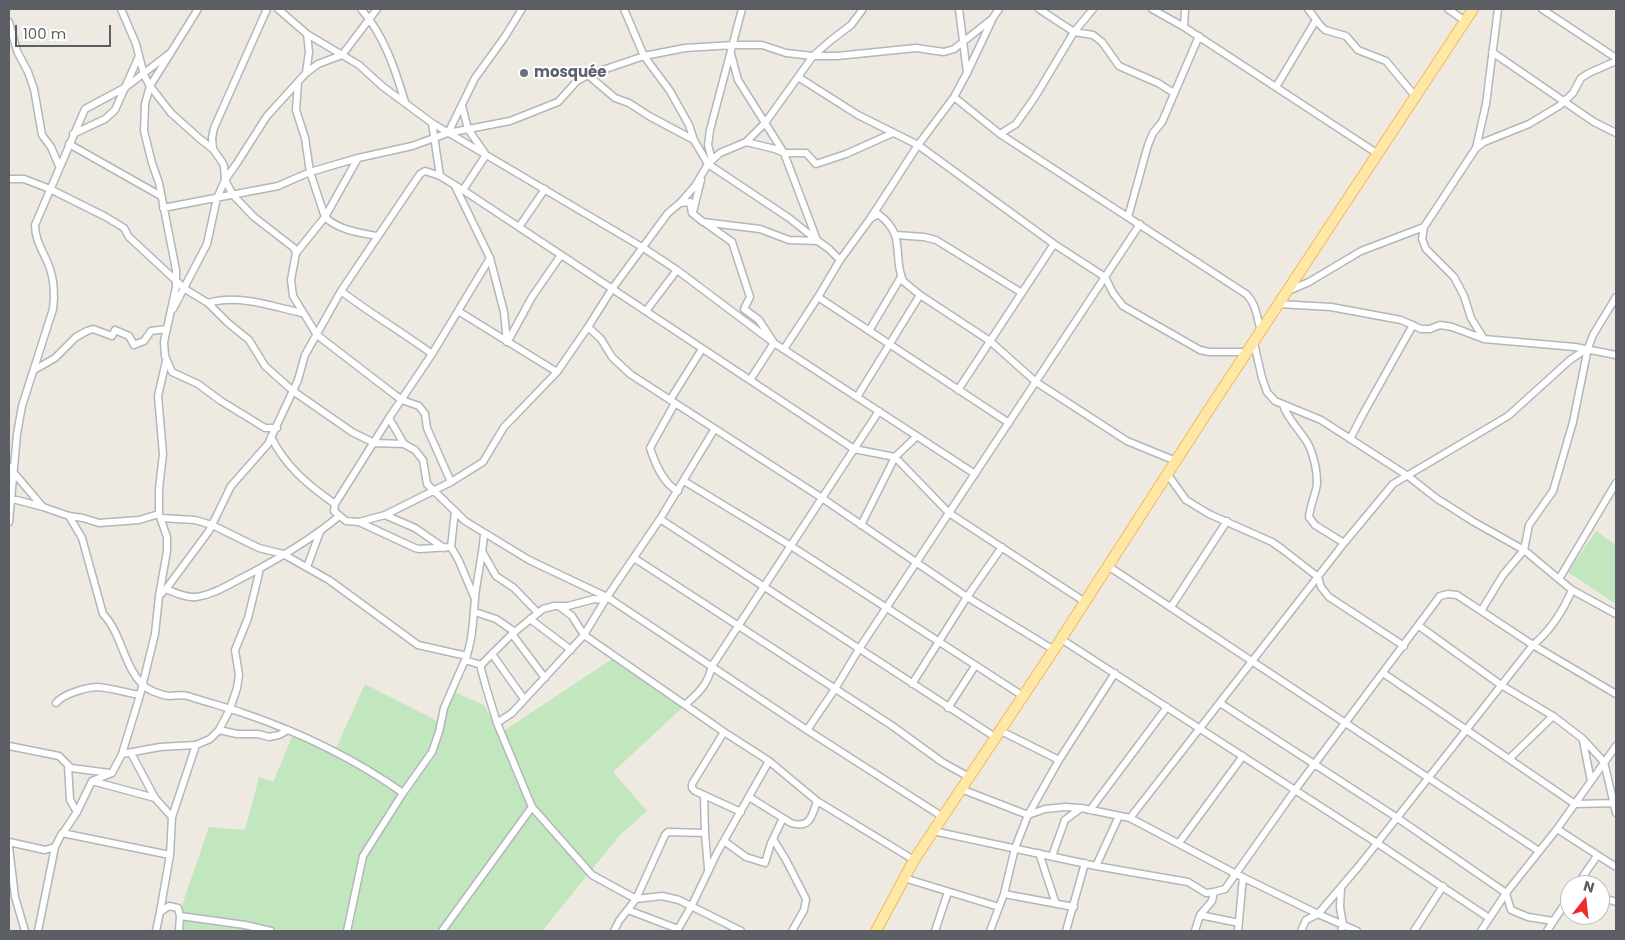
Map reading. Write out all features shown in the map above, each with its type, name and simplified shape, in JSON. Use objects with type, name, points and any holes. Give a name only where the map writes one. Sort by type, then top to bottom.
[{"type":"main road","points":[[876,931],[914,860],[1054,650],[1286,292],[1473,9]]},
{"type":"street","points":[[121,9],[130,26],[144,74],[150,86],[171,113],[200,140],[213,149],[224,166],[225,180],[233,195],[254,217],[292,245],[296,253]]},
{"type":"street","points":[[38,931],[55,848],[62,833],[64,833],[78,812],[92,782],[112,773],[122,754],[140,695],[155,634],[167,550],[167,537],[160,516],[159,489],[163,454],[158,396],[166,361],[164,342],[176,270],[170,235],[144,130],[145,104],[150,86],[198,9]]},
{"type":"street","points":[[213,149],[212,138],[214,128],[267,9]]},
{"type":"street","points":[[278,9],[307,34],[359,65],[382,86],[448,134],[642,247],[774,343],[975,474]]},
{"type":"street","points":[[362,9],[370,18],[387,50],[405,102]]},
{"type":"street","points":[[170,315],[207,244],[217,198],[225,180],[266,116],[306,73],[318,64],[342,55],[377,9]]},
{"type":"street","points":[[448,134],[475,78],[522,9]]},
{"type":"street","points":[[624,9],[644,56],[670,91],[689,124],[694,140],[710,162],[789,218],[840,260]]},
{"type":"street","points":[[710,162],[708,145],[710,130],[732,54],[742,9]]},
{"type":"street","points":[[490,258],[432,354],[335,504],[334,511],[338,517],[346,521],[359,522],[385,515],[434,491],[482,462],[504,427],[557,372],[642,247],[668,213],[695,186],[710,162],[720,153],[746,142],[765,123],[814,56],[850,25],[863,9]]},
{"type":"street","points":[[959,9],[967,73]]},
{"type":"street","points":[[784,349],[840,260],[870,219],[918,145],[954,96],[992,19],[999,9]]},
{"type":"street","points":[[1039,9],[1074,32],[1093,35],[1102,42],[1119,66],[1158,83],[1174,93]]},
{"type":"street","points":[[1000,134],[1016,124],[1074,32],[1093,9]]},
{"type":"street","points":[[1152,9],[1199,36],[1378,154]]},
{"type":"street","points":[[1184,28],[1185,9]]},
{"type":"street","points":[[1308,9],[1325,30],[1346,36],[1358,50],[1386,61],[1415,96]]},
{"type":"street","points":[[1448,9],[1465,20]]},
{"type":"street","points":[[1476,148],[1486,104],[1498,9]]},
{"type":"street","points":[[1484,339],[1471,318],[1464,296],[1454,278],[1426,249],[1422,239],[1424,227],[1476,148],[1484,142],[1530,124],[1573,93],[1581,78],[1616,59],[1542,9]]},
{"type":"street","points":[[163,208],[278,186],[310,172],[358,158],[412,146],[448,134],[510,121],[558,102],[577,81],[588,75],[644,56],[685,48],[734,45],[762,45],[786,53],[814,56],[837,56],[916,48],[944,52],[954,48],[992,19]]},
{"type":"street","points":[[1276,87],[1316,20]]},
{"type":"street","points":[[9,22],[17,51],[28,72],[34,90],[42,135],[51,147],[59,166]]},
{"type":"street","points":[[306,73],[309,52],[307,34]]},
{"type":"street","points":[[1128,217],[1153,132],[1162,122],[1199,36]]},
{"type":"street","points":[[1492,52],[1594,122],[1616,134]]},
{"type":"street","points":[[9,522],[11,470],[22,406],[53,309],[54,300],[49,267],[34,234],[34,224],[85,109],[126,87],[170,53]]},
{"type":"street","points":[[732,54],[738,80],[784,154],[818,241]]},
{"type":"street","points":[[74,134],[105,119],[115,110],[139,56]]},
{"type":"street","points":[[588,75],[615,98],[629,103],[694,140]]},
{"type":"street","points":[[798,77],[858,115],[918,145],[1054,244],[1105,278],[1123,306],[1192,347],[1209,352],[1248,352]]},
{"type":"street","points":[[298,82],[296,110],[305,138],[310,172],[325,217],[330,222],[353,231],[377,236]]},
{"type":"street","points":[[954,96],[1000,134],[1246,294],[1254,304],[1261,332]]},
{"type":"street","points":[[462,106],[468,130],[486,155]]},
{"type":"street","points":[[432,123],[440,176]]},
{"type":"street","points":[[746,142],[775,149],[784,154],[806,153],[816,164],[846,154],[892,133]]},
{"type":"street","points":[[69,144],[161,196]]},
{"type":"street","points":[[463,190],[486,155]]},
{"type":"street","points":[[358,158],[325,217],[296,253],[291,280],[293,296],[316,336],[394,395],[419,406],[426,414],[427,428],[450,482]]},
{"type":"street","points":[[430,171],[438,161]]},
{"type":"street","points":[[159,596],[212,525],[231,486],[272,438],[298,380],[305,355],[341,291],[420,174],[430,171],[463,190],[854,449],[895,457],[949,513],[1085,602]]},
{"type":"street","points":[[702,174],[693,212],[703,222],[760,229],[789,240],[818,241]]},
{"type":"street","points":[[9,179],[24,179],[50,188],[124,228],[129,236],[185,288],[208,303],[228,324],[249,340],[265,366],[292,391],[352,432],[374,443],[404,444],[415,450],[423,460],[425,479],[434,491],[465,521],[532,562],[575,583],[592,588],[943,817]]},
{"type":"street","points":[[454,185],[490,258],[504,312],[507,342]]},
{"type":"street","points":[[519,227],[545,190]]},
{"type":"street","points":[[680,203],[690,202],[692,213],[732,242],[750,297],[744,309],[760,320],[774,343]]},
{"type":"street","points":[[870,219],[878,214],[887,222],[896,235],[902,281],[990,341],[1036,382],[1127,441],[1176,461]]},
{"type":"street","points":[[808,730],[859,649],[1140,224]]},
{"type":"street","points":[[1286,292],[1309,282],[1361,251],[1424,227]]},
{"type":"street","points":[[896,235],[936,240],[1022,293]]},
{"type":"street","points":[[958,390],[1054,244]]},
{"type":"street","points":[[507,342],[532,298],[561,255]]},
{"type":"street","points":[[646,311],[676,270]]},
{"type":"street","points":[[869,330],[901,277]]},
{"type":"street","points":[[341,291],[373,315],[402,332],[432,354]]},
{"type":"street","points":[[857,397],[920,295]]},
{"type":"street","points":[[818,297],[1008,423]]},
{"type":"street","points":[[1481,611],[1503,575],[1524,550],[1529,526],[1548,500],[1557,479],[1573,422],[1588,348],[1593,335],[1616,297]]},
{"type":"street","points":[[208,303],[231,299],[256,302],[302,313]]},
{"type":"street","points":[[1279,304],[1332,307],[1400,320],[1421,329],[1430,329],[1440,324],[1484,339],[1575,346],[1616,355]]},
{"type":"street","points":[[458,311],[557,372]]},
{"type":"street","points":[[1350,439],[1413,325]]},
{"type":"street","points":[[588,327],[601,339],[612,357],[630,374],[822,498],[967,596],[1054,650]]},
{"type":"street","points":[[34,370],[55,358],[76,337],[87,331],[93,330],[112,336],[115,330],[129,336],[134,344],[144,341],[152,331],[167,329]]},
{"type":"street","points":[[1575,346],[1593,335]]},
{"type":"street","points":[[750,380],[774,343]]},
{"type":"street","points":[[1254,343],[1267,392],[1275,401],[1321,420],[1408,476],[1436,498],[1524,550],[1572,590],[1616,614]]},
{"type":"street","points":[[1130,818],[1344,543],[1393,484],[1508,416],[1570,360],[1588,348]]},
{"type":"street","points":[[678,491],[670,487],[665,481],[650,448],[702,349]]},
{"type":"street","points":[[166,361],[172,372],[198,384],[221,401],[266,428],[278,452],[294,470],[311,487],[335,504]]},
{"type":"street","points":[[298,380],[299,396]]},
{"type":"street","points":[[394,395],[391,416],[404,444]]},
{"type":"street","points":[[1283,405],[1287,416],[1310,449],[1314,463],[1317,486],[1309,517],[1315,524],[1344,543]]},
{"type":"street","points":[[685,705],[700,691],[709,679],[712,666],[879,411]]},
{"type":"street","points":[[9,431],[18,426]]},
{"type":"street","points":[[266,428],[277,428]]},
{"type":"street","points":[[498,723],[512,713],[584,635],[606,598],[678,491],[714,430]]},
{"type":"street","points":[[862,525],[895,457],[917,436]]},
{"type":"street","points":[[11,470],[43,507]]},
{"type":"street","points":[[1168,475],[1186,500],[1209,514],[1272,542],[1318,577],[1321,587],[1330,597],[1404,646]]},
{"type":"street","points":[[684,481],[791,546],[1023,696]]},
{"type":"street","points":[[1559,579],[1616,483]]},
{"type":"street","points":[[10,498],[98,523],[110,524],[160,516],[186,518],[212,525],[259,548],[283,554],[330,580],[418,645],[466,658],[482,665]]},
{"type":"street","points":[[447,547],[455,511]]},
{"type":"street","points":[[385,515],[415,528],[447,547],[459,561],[475,599]]},
{"type":"street","points":[[68,516],[82,538],[103,614],[110,622],[125,657],[142,685],[170,696],[186,695],[288,730],[375,773],[403,793]]},
{"type":"street","points":[[166,589],[194,598],[216,592],[260,569],[320,532],[338,517]]},
{"type":"street","points":[[660,519],[948,708],[997,734],[1059,760]]},
{"type":"street","points":[[1171,607],[1227,521]]},
{"type":"street","points":[[359,522],[419,550],[447,547]]},
{"type":"street","points":[[307,567],[320,532]]},
{"type":"street","points":[[347,931],[361,862],[403,793],[432,752],[444,708],[466,658],[475,612],[484,533]]},
{"type":"street","points":[[912,684],[967,596],[1002,548]]},
{"type":"street","points":[[483,553],[496,576],[514,588],[538,613]]},
{"type":"street","points":[[634,558],[891,726],[942,762],[969,777]]},
{"type":"street","points":[[1108,566],[1539,851]]},
{"type":"street","points":[[122,754],[160,747],[196,745],[210,739],[219,730],[230,709],[239,675],[235,650],[248,618],[260,569]]},
{"type":"street","points":[[1301,931],[1306,920],[1318,914],[1342,887],[1466,728],[1533,645],[1559,617],[1572,590]]},
{"type":"street","points":[[933,831],[1096,866],[1188,882],[1206,893],[1224,889],[1314,764],[1440,596],[1448,594],[1456,595],[1533,645],[1616,694]]},
{"type":"street","points":[[606,598],[568,606],[549,607],[530,619],[482,665],[481,669],[498,723],[532,807],[592,875],[636,899],[662,896],[692,905],[741,931]]},
{"type":"street","points":[[559,606],[572,616],[584,635],[769,761],[817,801],[914,860]]},
{"type":"street","points":[[475,612],[496,619],[514,633],[545,678]]},
{"type":"street","points":[[530,619],[571,650]]},
{"type":"street","points":[[1419,626],[1501,685],[1553,716],[1583,739],[1604,762],[1616,813]]},
{"type":"street","points":[[1061,639],[1377,842],[1489,918]]},
{"type":"street","points":[[492,654],[524,699]]},
{"type":"street","points":[[948,708],[975,666]]},
{"type":"street","points":[[1383,673],[1575,804],[1614,802]]},
{"type":"street","points":[[990,931],[1004,894],[1016,848],[1028,815],[1059,760],[1115,674]]},
{"type":"street","points":[[56,702],[60,697],[68,694],[97,687],[140,695]]},
{"type":"street","points":[[1220,703],[1396,818],[1506,893],[1511,910]]},
{"type":"street","points":[[1090,810],[1167,707]]},
{"type":"street","points":[[1510,758],[1553,716]]},
{"type":"street","points":[[219,730],[269,737],[279,736],[288,730]]},
{"type":"street","points":[[724,732],[692,784],[692,788],[741,812]]},
{"type":"street","points":[[1583,739],[1591,781]]},
{"type":"street","points":[[156,931],[170,855],[172,817],[196,745]]},
{"type":"street","points":[[9,746],[59,756],[71,768],[112,773]]},
{"type":"street","points":[[1481,931],[1506,893],[1575,804],[1616,746]]},
{"type":"street","points":[[132,753],[155,798],[172,817]]},
{"type":"street","points":[[1179,844],[1243,756]]},
{"type":"street","points":[[628,910],[677,930],[769,761]]},
{"type":"street","points":[[68,766],[70,800],[78,812]]},
{"type":"street","points":[[92,782],[155,798]]},
{"type":"street","points":[[961,789],[1028,815],[1045,809],[1065,807],[1081,808],[1130,818],[1342,928],[1357,931]]},
{"type":"street","points":[[704,795],[708,870]]},
{"type":"street","points":[[749,797],[791,823],[798,825],[804,824],[812,817],[817,801]]},
{"type":"street","points":[[442,931],[532,807]]},
{"type":"street","points":[[1052,856],[1065,820],[1081,808]]},
{"type":"street","points":[[1096,866],[1119,816]]},
{"type":"street","points":[[724,841],[746,857],[765,863],[783,818]]},
{"type":"street","points":[[1556,829],[1616,867]]},
{"type":"street","points":[[614,931],[619,921],[636,899],[665,835],[668,832],[705,833]]},
{"type":"street","points":[[64,833],[170,855]]},
{"type":"street","points":[[773,839],[806,900],[804,910],[792,931]]},
{"type":"street","points":[[9,842],[45,850],[55,848]]},
{"type":"street","points":[[9,847],[15,897],[25,931]]},
{"type":"street","points":[[1039,853],[1056,904]]},
{"type":"street","points":[[1585,875],[1597,856]]},
{"type":"street","points":[[1066,931],[1074,908],[1085,863]]},
{"type":"street","points":[[1238,931],[1243,877]]},
{"type":"street","points":[[904,878],[999,907]]},
{"type":"street","points":[[1414,931],[1443,886]]},
{"type":"street","points":[[1342,887],[1340,907],[1342,928]]},
{"type":"street","points":[[935,931],[948,892]]},
{"type":"street","points":[[1195,931],[1200,915],[1212,901],[1214,892]]},
{"type":"street","points":[[1004,894],[1074,908]]},
{"type":"street","points":[[160,912],[169,906],[178,908],[180,916],[179,931]]},
{"type":"street","points":[[1494,912],[1511,910],[1528,917],[1553,921]]},
{"type":"street","points":[[1547,931],[1560,912]]},
{"type":"street","points":[[1200,915],[1239,923]]},
{"type":"street","points":[[180,916],[271,931]]},
{"type":"green space","points":[[1596,531],[1616,545],[1616,604],[1568,572]]},
{"type":"green space","points":[[612,659],[682,708],[613,772],[647,811],[620,835],[542,931],[180,931],[180,911],[209,827],[245,830],[259,777],[273,782],[293,735],[333,755],[365,684],[439,722],[452,691],[484,705],[499,734]]},
{"type":"place","name":"mosquée","points":[[524,73]]}]
